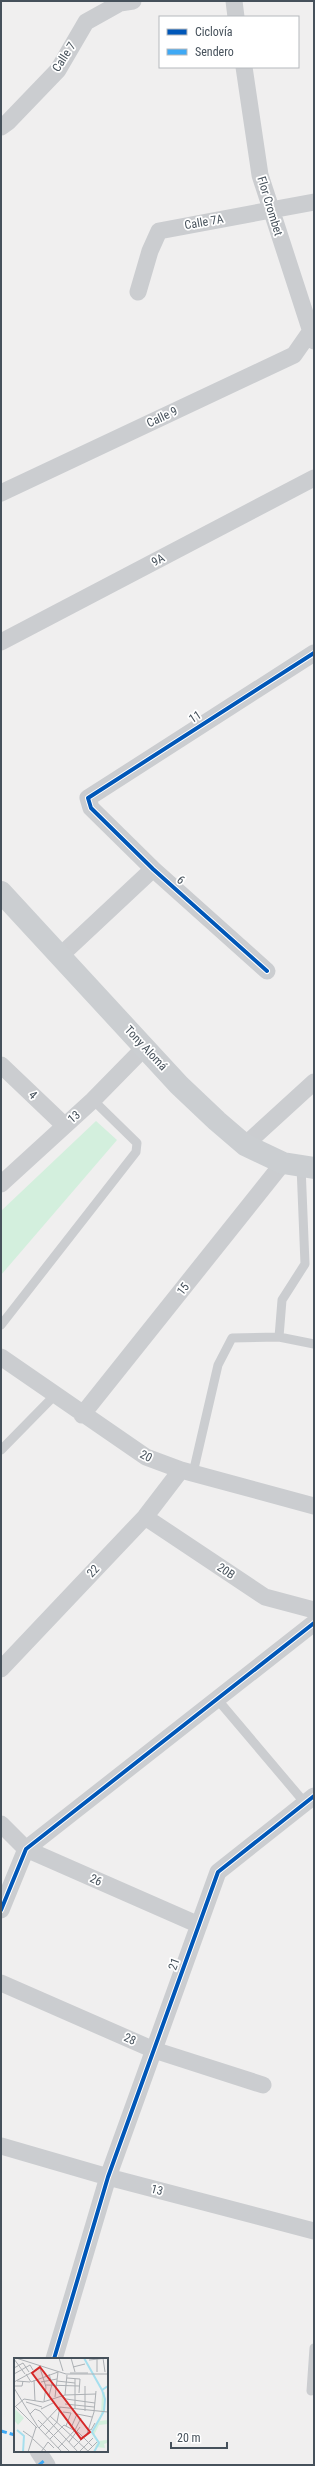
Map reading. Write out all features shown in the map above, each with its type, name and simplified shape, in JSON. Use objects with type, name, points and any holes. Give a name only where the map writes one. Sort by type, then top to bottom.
[{"type":"street","name":"Calle 7","points":[[1,127],[8,122],[58,70],[86,22],[120,3],[133,1]]},
{"type":"street","points":[[234,1],[236,16]]},
{"type":"street","name":"Flor Crombet","points":[[244,68],[260,176],[313,335]]},
{"type":"street","name":"Calle 7A","points":[[138,292],[150,251],[159,231],[314,202]]},
{"type":"street","name":"Calle 9","points":[[1,493],[294,355],[313,335]]},
{"type":"street","name":"9A","points":[[1,642],[314,478]]},
{"type":"street","name":"11","points":[[88,798],[314,653]]},
{"type":"street","name":"6","points":[[88,798],[90,808],[153,869],[267,970]]},
{"type":"street","points":[[60,956],[153,869]]},
{"type":"street","name":"Tony Alomá","points":[[1,892],[179,1085],[245,1145],[300,1166]]},
{"type":"street","name":"13","points":[[1,1184],[64,1125],[94,1100],[145,1047]]},
{"type":"street","name":"4","points":[[1,1064],[64,1125]]},
{"type":"street","points":[[245,1145],[314,1082]]},
{"type":"street","name":"15","points":[[82,1415],[300,1166]]},
{"type":"street","name":"20","points":[[1,1357],[82,1415],[146,1457],[187,1472],[314,1506]]},
{"type":"street","name":"22","points":[[1,1669],[187,1472]]},
{"type":"street","name":"20B","points":[[145,1517],[265,1597],[314,1610]]},
{"type":"street","points":[[1,1910],[26,1849],[314,1623]]},
{"type":"street","name":"21","points":[[54,2358],[108,2177],[218,1872],[310,1800]]},
{"type":"street","name":"26","points":[[1,1824],[26,1849],[199,1925]]},
{"type":"street","name":"28","points":[[1,1983],[154,2050],[263,2084]]},
{"type":"street","name":"13","points":[[1,2146],[108,2177],[314,2231]]},
{"type":"street","points":[[39,2452],[47,2465]]},
{"type":"lane","points":[[1,1325],[136,1152],[138,1143],[94,1100]]},
{"type":"lane","points":[[279,1337],[282,1300],[305,1264],[300,1166]]},
{"type":"lane","points":[[187,1472],[218,1365],[228,1343],[232,1338],[238,1336],[279,1337],[314,1344]]},
{"type":"lane","points":[[1,1450],[55,1395]]},
{"type":"lane","points":[[217,1699],[310,1800]]},
{"type":"lane","points":[[311,2391],[314,2348]]},
{"type":"green space","points":[[96,1121],[117,1140],[1,1275],[1,1211]]},
{"type":"marked path","points":[[1,2431],[14,2435]]},
{"type":"marked path","points":[[39,2465],[45,2460]]},
{"type":"cycle path","points":[[267,971],[153,869],[91,808],[88,798],[314,653]]},
{"type":"cycle path","points":[[1,1910],[26,1849],[314,1623]]},
{"type":"cycle path","points":[[54,2358],[108,2177],[218,1872],[314,1796]]}]
